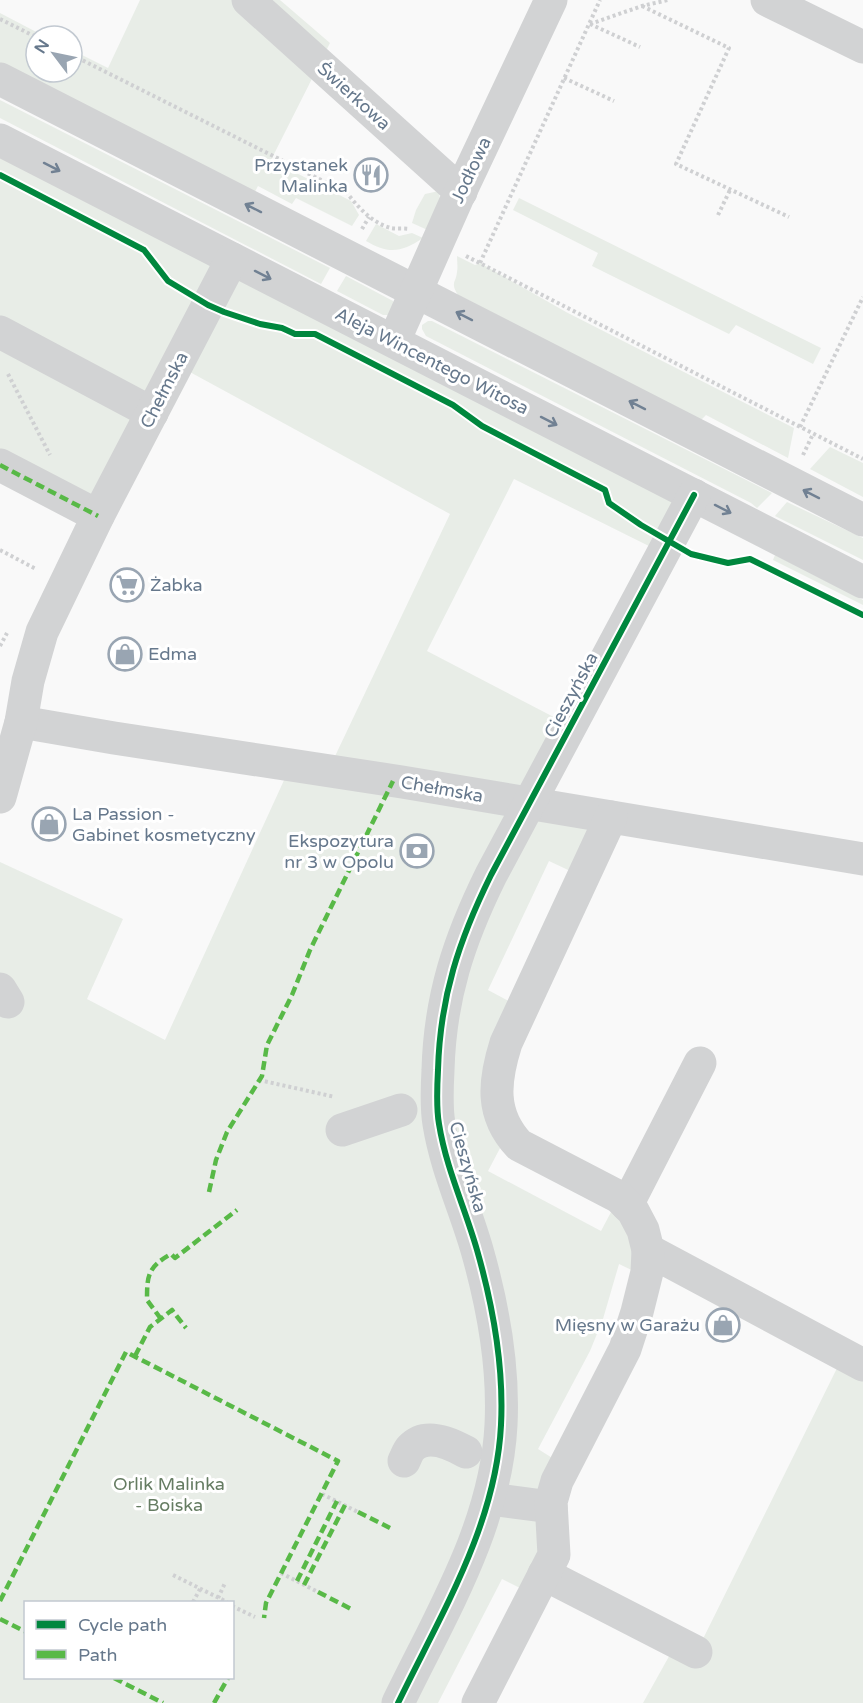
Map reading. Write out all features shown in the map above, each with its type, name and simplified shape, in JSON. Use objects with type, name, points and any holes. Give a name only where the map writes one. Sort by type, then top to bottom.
[{"type":"street","name":"Świerkowa","points":[[248,0],[461,192]]},
{"type":"street","name":"Jodłowa","points":[[394,342],[551,0]]},
{"type":"street","points":[[767,0],[813,10],[863,47]]},
{"type":"street","points":[[0,79],[863,520]]},
{"type":"street","name":"Aleja Wincentego Witosa","points":[[0,140],[863,582]]},
{"type":"street","name":"Chełmska","points":[[0,797],[21,722],[28,681],[42,632],[98,516],[232,259]]},
{"type":"street","points":[[0,332],[152,413]]},
{"type":"street","points":[[0,465],[98,516]]},
{"type":"street","name":"Cieszyńska","points":[[398,1703],[466,1564],[490,1499],[498,1459],[501,1424],[501,1374],[496,1330],[477,1249],[444,1150],[438,1122],[438,1058],[446,998],[458,949],[472,913],[491,875],[694,495]]},
{"type":"street","name":"Chełmska","points":[[21,722],[402,782],[863,859]]},
{"type":"street","points":[[478,1703],[554,1555],[551,1507],[557,1481],[624,1350],[647,1272],[648,1250],[643,1230],[633,1211],[619,1197],[519,1145],[508,1133],[498,1112],[499,1066],[506,1043],[611,817]]},
{"type":"street","points":[[627,1205],[700,1063]]},
{"type":"street","points":[[342,1130],[401,1110]]},
{"type":"street","points":[[648,1250],[863,1365]]},
{"type":"street","points":[[404,1461],[411,1448],[424,1440],[447,1441],[466,1452]]},
{"type":"street","points":[[490,1499],[551,1507]]},
{"type":"street","points":[[544,1574],[696,1652]]},
{"type":"path","points":[[480,263],[600,0]]},
{"type":"path","points":[[589,24],[642,6],[668,0]]},
{"type":"path","points":[[642,6],[729,48],[676,164],[789,217]]},
{"type":"path","points":[[0,19],[24,31]]},
{"type":"path","points":[[589,24],[640,47]]},
{"type":"path","points":[[564,78],[614,101]]},
{"type":"path","points":[[718,215],[730,190]]},
{"type":"path","points":[[800,427],[863,297]]},
{"type":"path","points":[[5,368],[53,462]]},
{"type":"path","points":[[0,550],[40,571]]},
{"type":"path","points":[[259,1080],[336,1098]]},
{"type":"path","points":[[322,1494],[358,1512]]},
{"type":"path","points":[[281,1573],[318,1592]]},
{"type":"path","points":[[173,1575],[225,1601]]},
{"type":"path","points":[[218,1598],[225,1583]]},
{"type":"path","points":[[194,1601],[200,1589]]},
{"type":"path","points":[[234,1607],[255,1617]]},
{"type":"green space","points":[[140,0],[280,0],[330,43],[271,160],[351,201],[359,215],[352,226],[296,198],[292,204],[258,186],[248,205],[0,79],[0,13],[24,26],[24,84],[84,84],[84,56],[108,68]]},
{"type":"green space","points":[[0,100],[330,268],[321,284],[0,118]]},
{"type":"green space","name":"Orlik Malinka - Boiska","points":[[0,140],[694,495],[663,553],[514,479],[427,651],[571,726],[530,804],[611,817],[583,877],[549,861],[488,990],[522,1008],[508,1133],[488,1171],[601,1231],[619,1197],[646,1277],[619,1264],[603,1319],[590,1351],[538,1449],[565,1466],[534,1595],[502,1579],[438,1703],[0,1703],[0,862],[123,919],[87,999],[165,1040],[291,765],[328,771],[450,514],[177,365],[98,516],[0,465]]},
{"type":"green space","points":[[439,191],[440,200],[432,232],[412,223],[425,194]]},
{"type":"green space","points":[[519,198],[821,348],[813,364],[736,325],[729,334],[592,266],[598,253],[513,210]]},
{"type":"green space","points":[[376,224],[399,236],[412,233],[423,238],[401,249],[381,248],[366,241]]},
{"type":"green space","points":[[457,256],[475,265],[480,263],[566,312],[794,428],[788,458],[706,415],[701,420],[458,295],[454,285]]},
{"type":"green space","points":[[346,276],[393,301],[394,307],[388,315],[383,315],[337,291]]},
{"type":"green space","points":[[428,321],[772,493],[757,508],[426,336],[422,325]]},
{"type":"green space","points":[[830,447],[863,463],[863,497],[810,469]]},
{"type":"green space","points":[[787,502],[863,538],[863,560],[775,516]]},
{"type":"green space","points":[[775,555],[863,600],[863,605],[773,560]]},
{"type":"green space","points":[[844,1354],[863,1365],[863,1703],[643,1703],[677,1642],[697,1651]]},
{"type":"marked path","points":[[0,465],[98,516]]},
{"type":"marked path","points":[[209,1192],[216,1160],[227,1132],[262,1076],[267,1045],[292,995],[310,950],[393,781]]},
{"type":"marked path","points":[[161,1319],[147,1300],[150,1272],[171,1254],[175,1258],[237,1210]]},
{"type":"marked path","points":[[135,1356],[150,1327],[172,1310],[186,1328]]},
{"type":"marked path","points":[[0,1601],[126,1352],[338,1461],[266,1603],[264,1618]]},
{"type":"marked path","points":[[297,1581],[337,1501]]},
{"type":"marked path","points":[[304,1585],[345,1505]]},
{"type":"marked path","points":[[358,1512],[390,1528]]},
{"type":"marked path","points":[[318,1592],[353,1610]]},
{"type":"marked path","points":[[0,1619],[24,1631]]},
{"type":"marked path","points":[[116,1679],[163,1703]]},
{"type":"marked path","points":[[214,1703],[227,1679]]},
{"type":"cycle path","points":[[0,175],[144,250],[168,281],[208,305],[295,334],[315,334],[453,405],[482,426],[605,490],[609,503],[691,554],[728,563],[750,559],[863,615]]},
{"type":"cycle path","points":[[398,1703],[448,1602],[478,1533],[497,1462],[501,1425],[499,1358],[488,1293],[477,1250],[446,1156],[438,1118],[440,1043],[447,993],[461,946],[491,875],[694,495]]},
{"type":"place","name":"Przystanek Malinka","points":[[371,175]]},
{"type":"place","name":"Żabka","points":[[127,585]]},
{"type":"place","name":"Edma","points":[[125,654]]},
{"type":"place","name":"La Passion - Gabinet kosmetyczny","points":[[49,824]]},
{"type":"place","name":"Ekspozytura nr 3 w Opolu","points":[[417,851]]},
{"type":"place","name":"Mięsny w Garażu","points":[[723,1325]]}]
